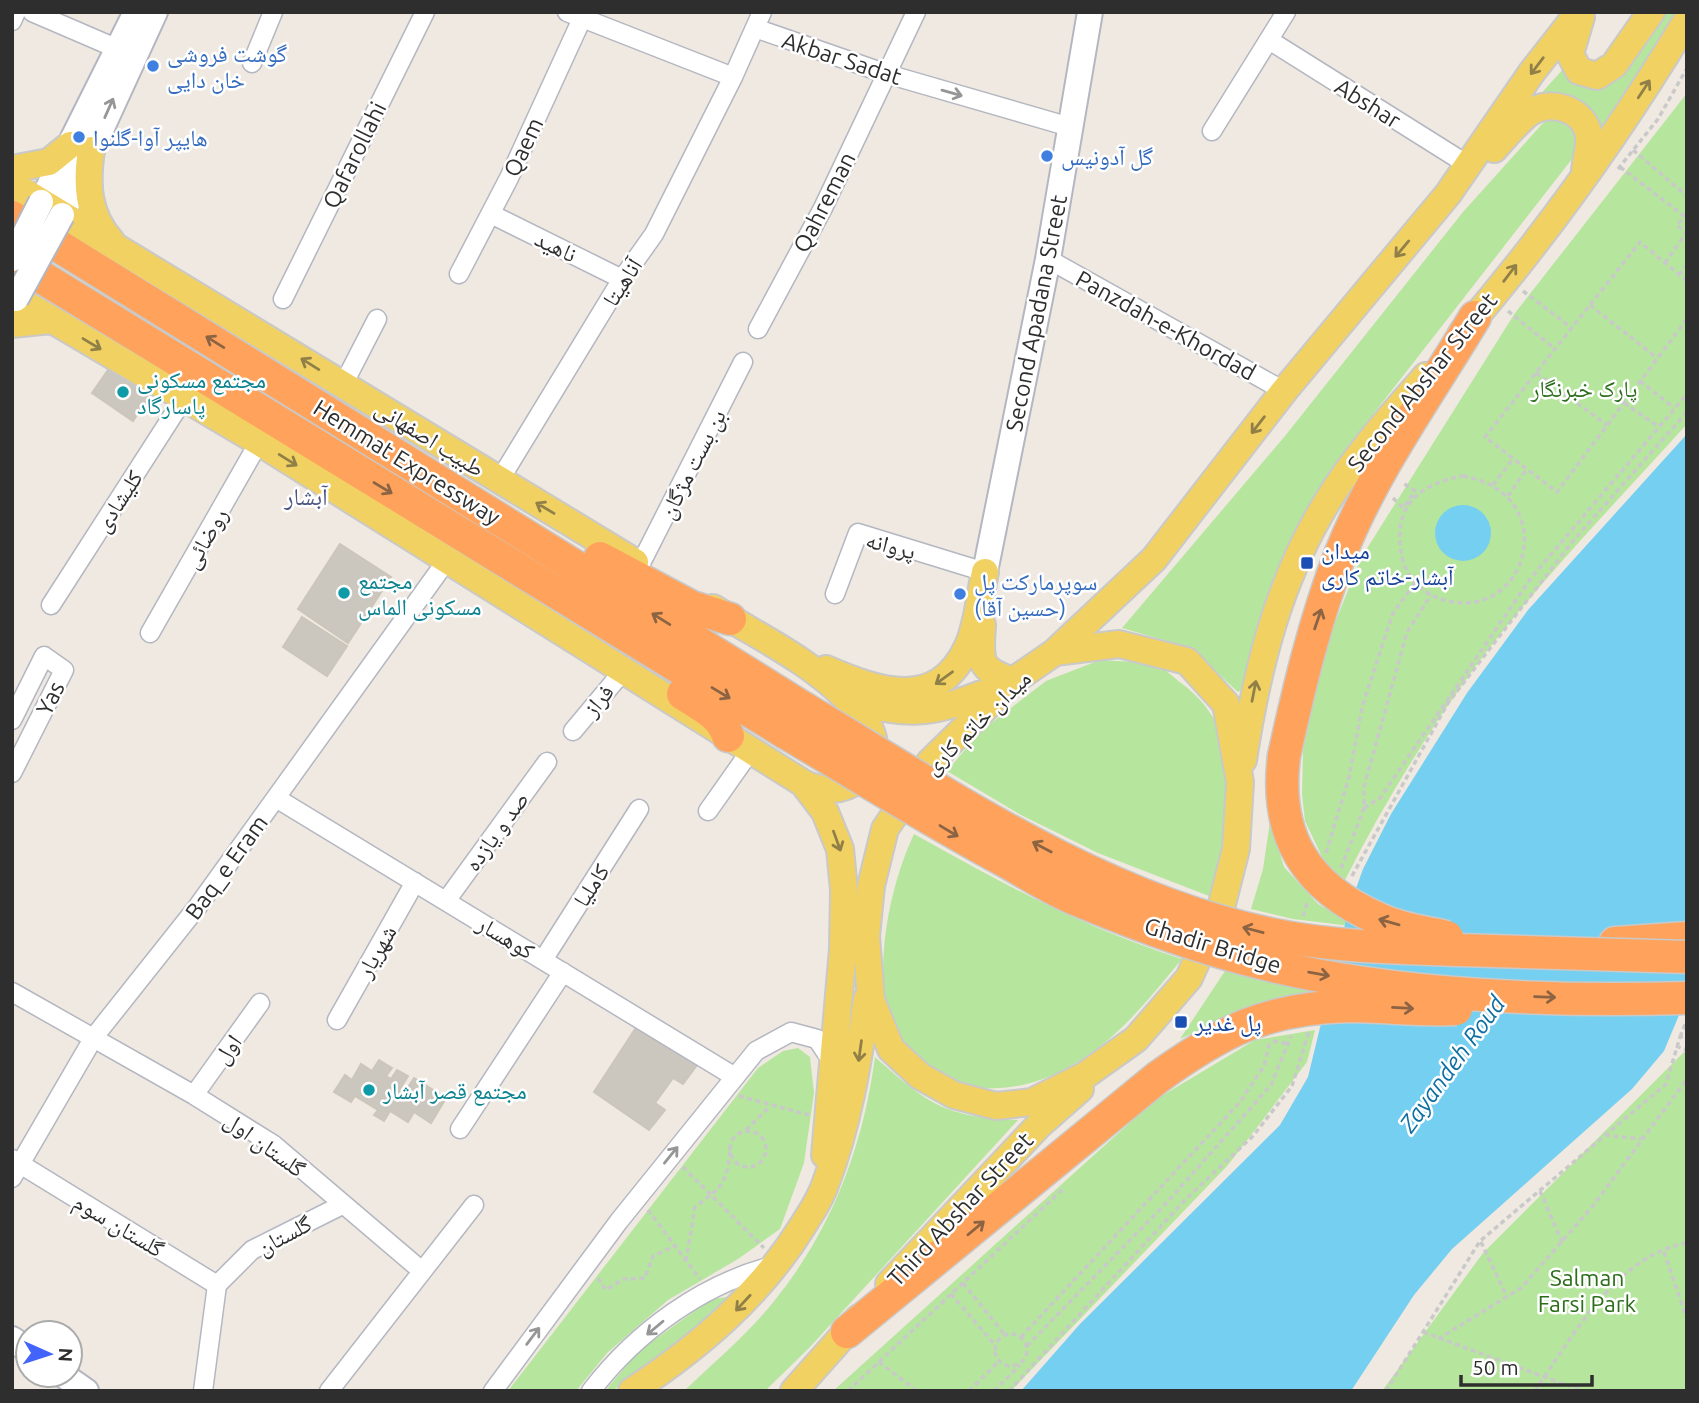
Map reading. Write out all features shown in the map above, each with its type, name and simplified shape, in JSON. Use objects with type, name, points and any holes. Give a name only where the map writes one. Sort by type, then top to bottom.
[{"type":"highway","name":"Hemmat Expressway","points":[[12,217],[502,520],[794,720]]},
{"type":"highway","name":"Hemmat Expressway","points":[[12,259],[474,543],[794,720]]},
{"type":"highway","points":[[1488,320],[1378,477],[1341,553],[1314,631],[1284,756],[1280,788],[1286,828],[1304,866],[1335,893],[1379,920],[1503,951],[1687,938]]},
{"type":"highway","points":[[502,520],[561,537],[692,607],[730,619]]},
{"type":"highway","points":[[474,543],[505,582],[716,715],[739,743]]},
{"type":"highway","name":"Ghadir Bridge","points":[[794,720],[1076,865],[1197,915],[1271,934],[1374,947],[1687,957]]},
{"type":"highway","name":"Ghadir Bridge","points":[[794,720],[961,838],[1077,900],[1193,944],[1267,965],[1359,980],[1503,995],[1620,1000],[1687,998]]},
{"type":"highway","points":[[847,1332],[1157,1079],[1207,1042],[1259,1019],[1285,1012],[1349,1006],[1453,1009],[1476,1005],[1503,995]]},
{"type":"highway","points":[[1620,1000],[1683,1024]]},
{"type":"main road","points":[[136,12],[118,49],[13,306],[51,320],[259,442],[816,790],[838,790],[858,780],[873,755],[869,726],[845,696]]},
{"type":"main road","points":[[12,169],[49,162],[80,147],[155,12]]},
{"type":"main road","name":"Second Apadana Street","points":[[985,572],[1048,259],[1090,12]]},
{"type":"main road","points":[[1581,12],[1570,54],[1580,71],[1598,76],[1614,65],[1651,12]]},
{"type":"main road","points":[[1055,652],[1154,559],[1284,391],[1448,194],[1532,72],[1581,12]]},
{"type":"main road","name":"Second Abshar Street","points":[[1240,782],[1254,689],[1269,630],[1293,564],[1327,502],[1365,447],[1488,320],[1645,89],[1687,20]]},
{"type":"main road","points":[[1448,194],[1530,113],[1548,105],[1566,108],[1581,119],[1589,136],[1584,176]]},
{"type":"main road","points":[[80,147],[88,173],[90,204],[103,233],[117,248]]},
{"type":"main road","name":"طبیب اصفهانی","points":[[12,184],[499,481],[782,649],[845,696]]},
{"type":"main road","points":[[12,259],[52,209]]},
{"type":"main road","points":[[782,649],[867,687],[904,691],[929,687],[950,676],[969,644],[985,572]]},
{"type":"main road","points":[[985,572],[980,659],[990,673],[1013,681]]},
{"type":"main road","name":"میدان خاتم کاری","points":[[1119,644],[1188,661],[1226,704],[1240,782],[1236,849],[1222,904],[1189,978],[1136,1039],[1084,1076],[1032,1102],[996,1106],[954,1095],[920,1076],[891,1049],[880,1027],[869,984],[867,924],[871,886],[885,829],[930,762],[1013,681],[1055,652],[1119,644]]},
{"type":"main road","points":[[845,696],[883,710],[946,708],[1013,681]]},
{"type":"main road","points":[[803,783],[825,813],[840,849],[844,890],[843,949],[824,1188]]},
{"type":"main road","points":[[632,1391],[673,1364],[736,1311],[779,1264],[824,1188],[847,1121],[869,984]]},
{"type":"main road","name":"Third Abshar Street","points":[[794,1391],[924,1245],[1039,1125],[1136,1039]]},
{"type":"main road","points":[[650,1391],[673,1364]]},
{"type":"street","points":[[12,21],[16,12]]},
{"type":"street","points":[[32,12],[118,49]]},
{"type":"street","points":[[252,63],[273,12]]},
{"type":"street","name":"Qafarollahi","points":[[283,299],[425,12]]},
{"type":"street","name":"Qahreman","points":[[758,329],[823,208],[916,12]]},
{"type":"street","points":[[1212,131],[1286,12]]},
{"type":"street","points":[[578,14],[733,77]]},
{"type":"street","name":"Qaem","points":[[459,274],[491,214],[578,14]]},
{"type":"street","name":"Akbar Sadat","points":[[733,77],[759,20],[887,74],[1070,127]]},
{"type":"street","name":"Abshar","points":[[1269,40],[1468,165]]},
{"type":"street","name":"آناهیتا","points":[[499,481],[622,279],[654,234],[733,77]]},
{"type":"street","name":"ناهید","points":[[491,214],[622,279]]},
{"type":"street","name":"Panzdah-e-Khordad","points":[[1048,259],[1284,391]]},
{"type":"street","points":[[343,384],[377,319]]},
{"type":"street","name":"بن بست مژگان","points":[[640,565],[744,362]]},
{"type":"street","name":"کلیشادی","points":[[51,605],[184,398]]},
{"type":"street","name":"روضائی","points":[[150,633],[259,442]]},
{"type":"street","name":"پروانه","points":[[835,594],[858,533],[985,572]]},
{"type":"street","name":"Baq_e Eram","points":[[15,1168],[94,1037],[198,906],[447,560]]},
{"type":"street","name":"Yas","points":[[12,720],[44,656],[64,670],[12,773]]},
{"type":"street","name":"فراز","points":[[573,731],[624,670]]},
{"type":"street","points":[[708,811],[739,743]]},
{"type":"street","name":"صد و یازده","points":[[446,901],[547,762]]},
{"type":"street","name":"کوهسار","points":[[276,798],[563,972],[729,1084]]},
{"type":"street","name":"کاملیا","points":[[543,960],[639,809]]},
{"type":"street","name":"شهریار","points":[[337,1020],[415,882]]},
{"type":"street","points":[[460,1129],[563,972]]},
{"type":"street","name":"گلستان اول","points":[[12,992],[194,1095],[274,1145],[422,1271]]},
{"type":"street","name":"اول","points":[[194,1095],[260,1003]]},
{"type":"street","points":[[493,1391],[638,1197],[756,1051],[791,1032],[817,1039],[833,1063]]},
{"type":"street","name":"گلستان سوم","points":[[15,1168],[217,1285]]},
{"type":"street","name":"گلستان","points":[[217,1285],[252,1250],[342,1205]]},
{"type":"street","points":[[329,1391],[474,1205]]},
{"type":"street","points":[[591,1391],[621,1357],[707,1290],[745,1273],[779,1264]]},
{"type":"street","points":[[203,1391],[217,1285]]},
{"type":"path","points":[[1612,177],[1658,119],[1687,68]]},
{"type":"path","points":[[1633,150],[1687,197]]},
{"type":"path","points":[[1620,167],[1685,215],[1677,225],[1687,233],[1665,263]]},
{"type":"path","points":[[1687,281],[1640,242],[1485,437],[1557,492],[1687,319]]},
{"type":"path","points":[[1679,275],[1687,265]]},
{"type":"path","points":[[1488,320],[1508,311],[1531,281]]},
{"type":"path","points":[[1523,291],[1572,328]]},
{"type":"path","points":[[1590,305],[1657,358]]},
{"type":"path","points":[[1508,311],[1555,349]]},
{"type":"path","points":[[1536,373],[1607,425]]},
{"type":"path","points":[[1640,381],[1674,408]]},
{"type":"path","points":[[1364,808],[1380,798],[1531,578],[1687,394]]},
{"type":"path","points":[[1624,403],[1658,427]]},
{"type":"path","points":[[1348,884],[1448,703],[1572,542],[1687,412]]},
{"type":"path","points":[[1493,485],[1512,460]]},
{"type":"path","points":[[1508,496],[1526,470]]},
{"type":"path","points":[[1403,483],[1415,491],[1404,508],[1392,500],[1410,472]]},
{"type":"path","points":[[1463,476],[1483,479],[1508,496],[1516,505],[1524,525],[1526,546],[1520,566],[1509,583],[1492,596],[1472,603],[1451,603],[1431,595],[1415,583],[1404,565],[1399,545],[1401,524],[1408,502],[1442,479],[1463,476]]},
{"type":"path","points":[[1325,857],[1349,777],[1362,707],[1393,613],[1415,583]]},
{"type":"path","points":[[1338,876],[1364,808],[1364,787],[1407,632],[1431,595]]},
{"type":"path","points":[[1302,920],[1310,895]]},
{"type":"path","points":[[1386,1391],[1480,1241],[1666,1084],[1683,1024],[1687,1020]]},
{"type":"path","points":[[1009,1391],[1186,1199],[1253,1136],[1292,1086],[1311,1024]]},
{"type":"path","points":[[1683,1024],[1687,1036]]},
{"type":"path","points":[[1021,1337],[1240,1102],[1264,1066],[1273,1030]]},
{"type":"path","points":[[994,1391],[1023,1361],[1027,1346],[1089,1285],[1271,1085],[1293,1031]]},
{"type":"path","points":[[1260,1043],[1270,1041],[1288,1044]]},
{"type":"path","points":[[1676,1046],[1687,1050]]},
{"type":"path","points":[[1438,1339],[1521,1288],[1562,1242],[1687,1079]]},
{"type":"path","points":[[729,1084],[770,1107],[828,1119]]},
{"type":"path","points":[[686,1261],[695,1207],[721,1188],[727,1175],[732,1140],[770,1107]]},
{"type":"path","points":[[730,1152],[742,1166],[754,1166],[764,1158],[765,1141],[757,1133],[746,1130]]},
{"type":"path","points":[[1605,1135],[1642,1139]]},
{"type":"path","points":[[671,1155],[779,1264]]},
{"type":"path","points":[[848,1391],[1069,1183]]},
{"type":"path","points":[[1540,1191],[1562,1242]]},
{"type":"path","points":[[638,1197],[707,1290]]},
{"type":"path","points":[[1480,1241],[1507,1297]]},
{"type":"path","points":[[1535,1391],[1602,1294],[1643,1263],[1687,1243]]},
{"type":"path","points":[[587,1263],[606,1290],[623,1279],[645,1278],[653,1256],[675,1246]]},
{"type":"path","points":[[1664,1252],[1687,1319]]},
{"type":"path","points":[[963,1283],[1005,1335],[1021,1337],[1027,1346]]},
{"type":"path","points":[[951,1294],[995,1346],[999,1361],[1008,1366],[1023,1361]]},
{"type":"path","points":[[1423,1332],[1582,1391]]},
{"type":"path","points":[[995,1346],[1005,1335]]},
{"type":"path","points":[[969,1391],[999,1361]]},
{"type":"path","points":[[879,1362],[917,1391]]},
{"type":"green space","points":[[1658,12],[1684,12],[1600,137],[1537,98],[1565,67],[1580,83],[1602,85]]},
{"type":"green space","name":"پارک خبرنگار","points":[[1687,93],[1687,424],[1550,575],[1473,670],[1405,772],[1345,880],[1326,865],[1305,821],[1302,794],[1303,751],[1326,645],[1361,558],[1515,313]]},
{"type":"green space","points":[[1553,119],[1568,123],[1575,133],[1576,145],[1572,159],[1357,435],[1319,492],[1245,687],[1238,692],[1210,666],[1177,644],[1122,628],[1285,436],[1463,212],[1543,123]]},
{"type":"green space","points":[[1100,660],[1146,663],[1162,668],[1203,704],[1218,728],[1227,754],[1229,810],[1225,840],[1209,896],[1098,853],[1021,815],[947,771],[981,731],[1046,681]]},
{"type":"green space","points":[[1270,822],[1284,867],[1318,904],[1359,927],[1293,919],[1251,909],[1263,869]]},
{"type":"green space","points":[[914,834],[1078,919],[1182,959],[1144,1005],[1116,1033],[1085,1058],[1067,1068],[1038,1081],[1007,1088],[986,1088],[952,1079],[921,1059],[908,1046],[897,1032],[885,999],[885,936],[893,893]]},
{"type":"green space","points":[[1225,971],[1325,986],[1224,1019],[1180,1039]]},
{"type":"green space","points":[[1315,1030],[1307,1062],[1228,1165],[1011,1391],[833,1391],[1155,1100],[1255,1040]]},
{"type":"green space","points":[[798,1048],[810,1057],[814,1093],[804,1163],[780,1229],[738,1259],[668,1300],[607,1353],[576,1391],[508,1391],[758,1068],[783,1051]]},
{"type":"green space","name":"Salman Farsi Park","points":[[1687,1049],[1687,1391],[1382,1391],[1483,1253]]},
{"type":"green space","points":[[875,1057],[910,1087],[939,1105],[972,1116],[1018,1120],[809,1348],[765,1391],[684,1391],[765,1312],[813,1245],[829,1216],[853,1155],[870,1090]]},
{"type":"green space","points":[[729,1297],[725,1308],[668,1353],[612,1391],[605,1391],[639,1351],[711,1299]]},
{"type":"water","name":"Zayandeh Roud","points":[[1687,434],[1687,996],[1664,1051],[1632,1089],[1452,1249],[1414,1295],[1351,1391],[1021,1391],[1080,1324],[1280,1125],[1308,1077],[1349,908],[1363,869],[1391,814],[1467,693],[1528,610]]},
{"type":"water","points":[[1457,505],[1469,505],[1483,513],[1491,527],[1489,544],[1483,553],[1469,561],[1457,561],[1440,549],[1435,539],[1435,527],[1447,510]]},
{"type":"building","name":"مجتمع مسکونی پاسارگاد","points":[[113,363],[153,390],[133,421],[92,393]]},
{"type":"building","name":"مجتمع مسکونی الماس","points":[[340,544],[391,577],[348,643],[298,609]]},
{"type":"building","points":[[302,617],[347,646],[327,676],[283,647]]},
{"type":"building","points":[[639,1023],[700,1061],[683,1084],[673,1078],[655,1103],[665,1110],[649,1130],[594,1092]]},
{"type":"building","name":"مجتمع قصر آبشار","points":[[379,1060],[392,1068],[386,1076],[391,1079],[397,1070],[408,1076],[400,1089],[405,1092],[414,1078],[446,1098],[431,1123],[414,1112],[408,1122],[390,1111],[384,1121],[374,1115],[378,1110],[355,1096],[351,1102],[334,1092],[345,1075],[352,1080],[361,1064],[372,1071]]},
{"type":"place","name":"گوشت فروشی خان دایی","points":[[153,66]]},
{"type":"place","name":"هایپر آوا-گلنوا","points":[[79,137]]},
{"type":"place","name":"گل آدونیس","points":[[1047,156]]},
{"type":"place","name":"مجتمع مسکونی پاسارگاد","points":[[123,392]]},
{"type":"place","name":"میدان آبشار-خاتم کاری","points":[[1307,563]]},
{"type":"place","name":"مجتمع مسکونی الماس","points":[[344,593]]},
{"type":"place","name":"سوپرمارکت پل (حسین آقا)","points":[[960,594]]},
{"type":"place","name":"پل غدیر","points":[[1181,1022]]},
{"type":"place","name":"مجتمع قصر آبشار","points":[[369,1090]]},
{"type":"district","name":"آبشار","points":[[306,496]]}]
